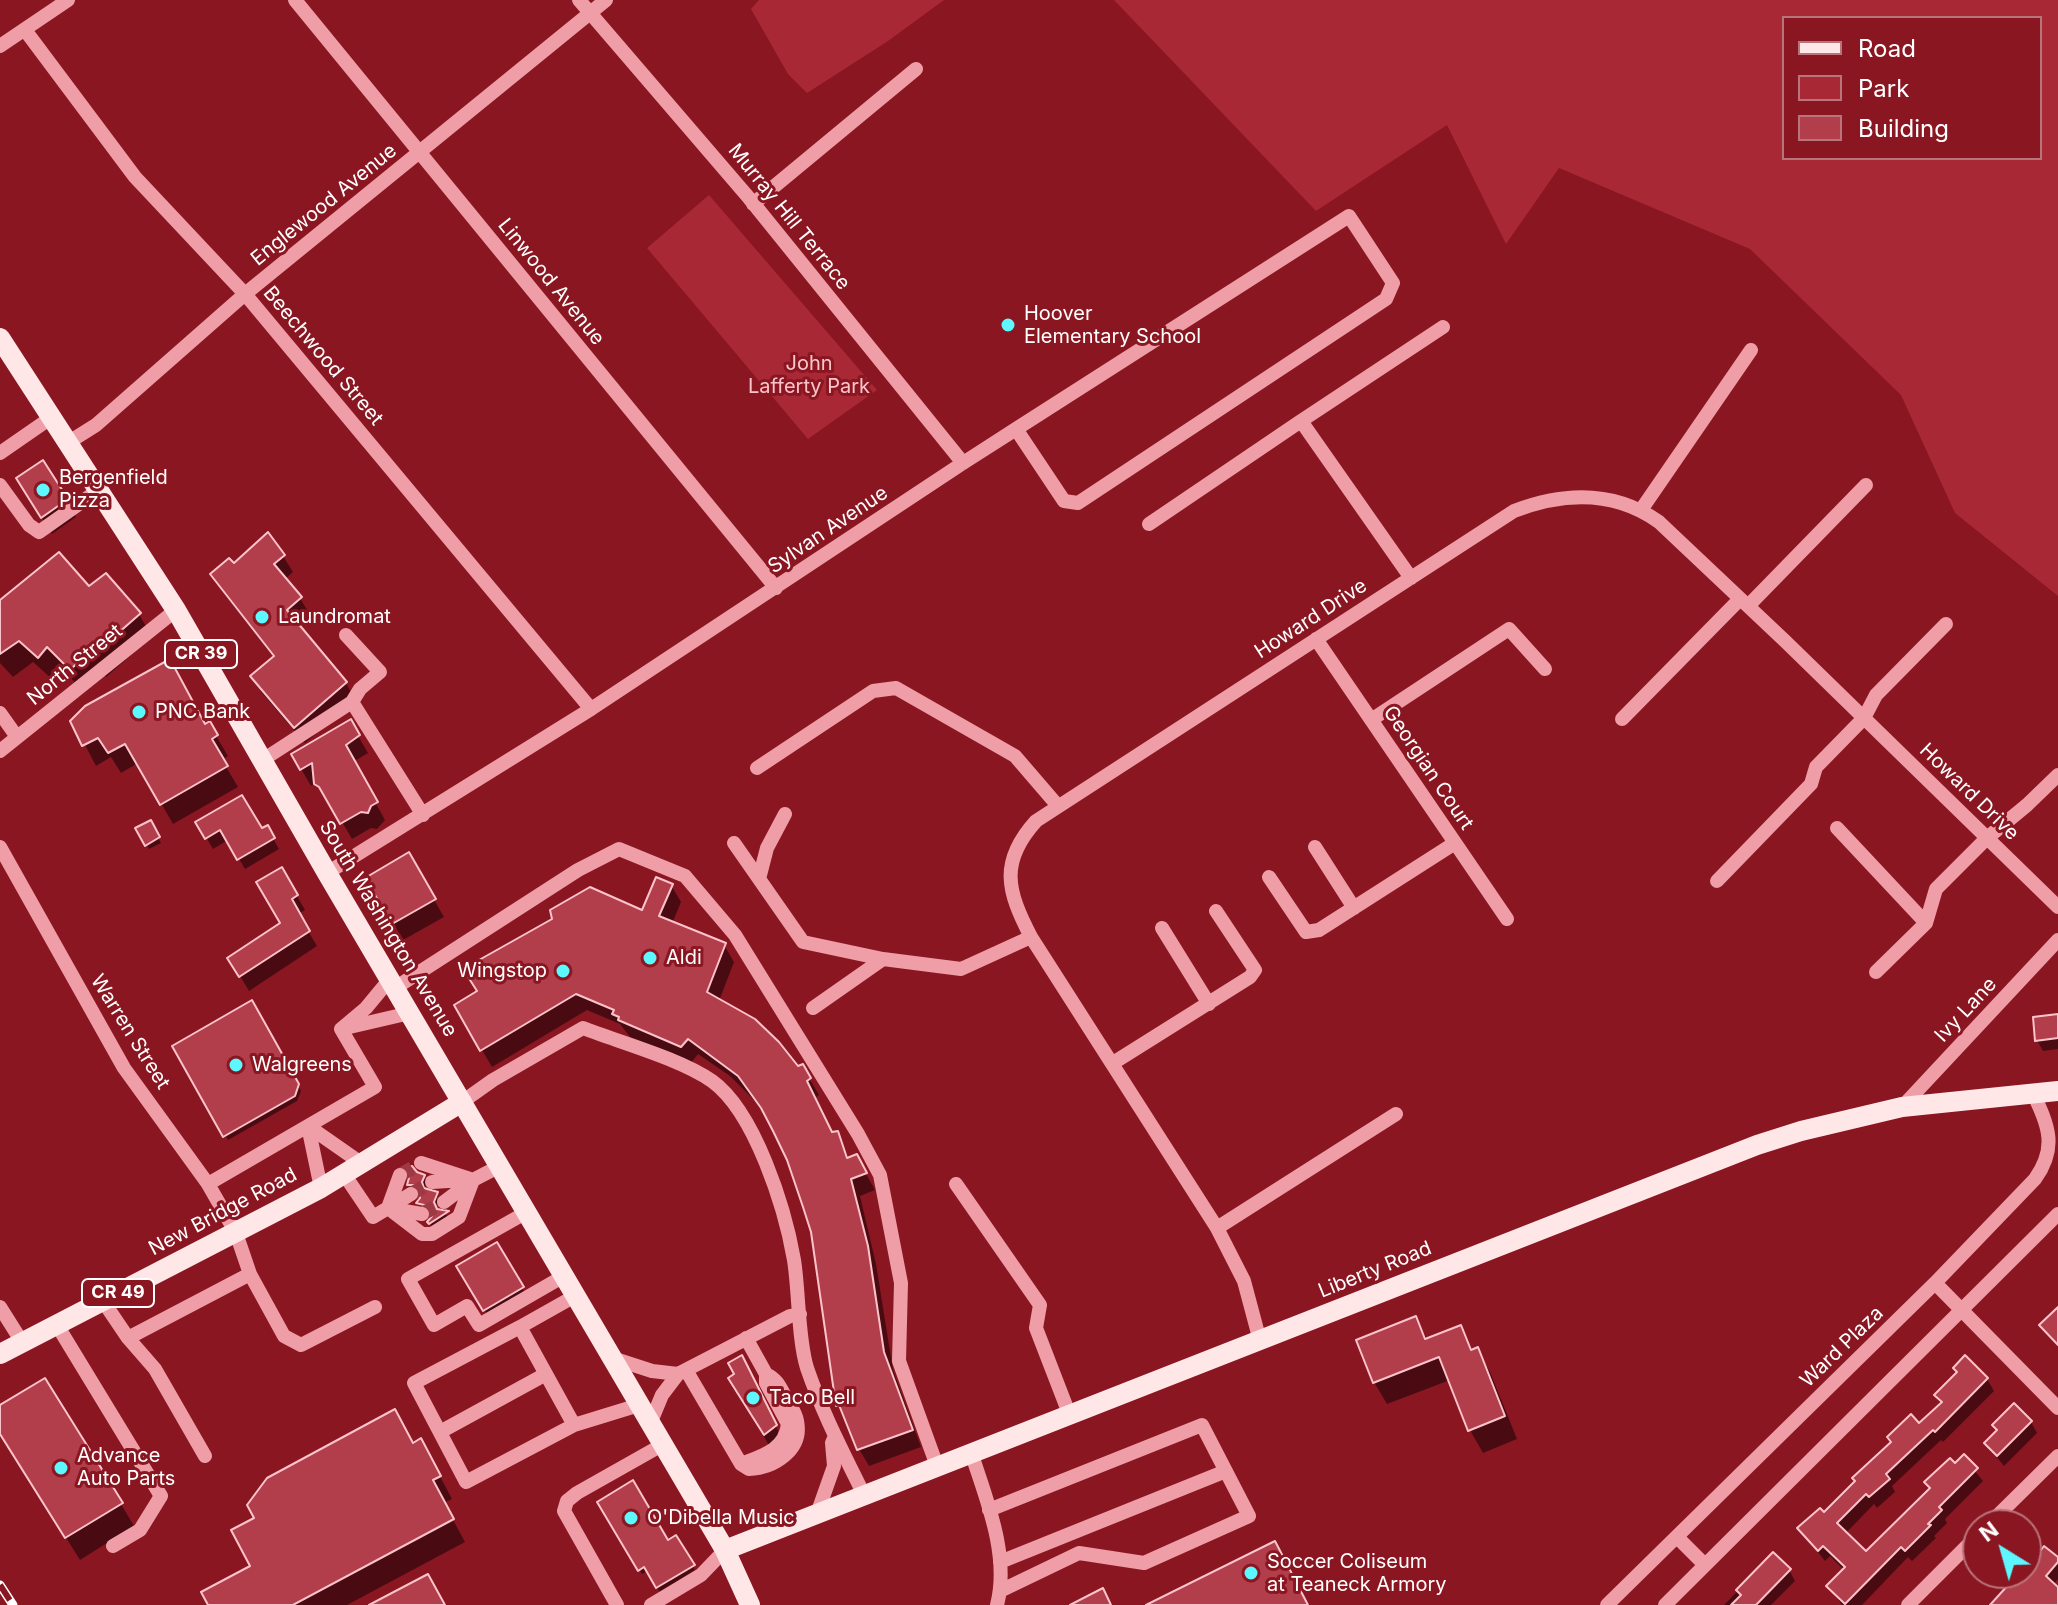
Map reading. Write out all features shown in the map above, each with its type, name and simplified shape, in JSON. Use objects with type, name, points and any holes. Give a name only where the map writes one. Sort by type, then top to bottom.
[{"type":"main road","name":"South Washington Avenue","points":[[0,338],[176,610],[261,761],[725,1550],[750,1605]]},
{"type":"main road","name":"Liberty Road","points":[[725,1550],[1757,1145],[1902,1107],[2058,1091]]},
{"type":"main road","name":"New Bridge Road","points":[[0,1354],[321,1188],[462,1102]]},
{"type":"street","points":[[0,46],[68,0]]},
{"type":"street","name":"Linwood Avenue","points":[[295,0],[776,588]]},
{"type":"street","name":"Murray Hill Terrace","points":[[579,0],[753,204],[963,463]]},
{"type":"street","name":"Englewood Avenue","points":[[69,442],[96,425],[245,294],[606,0]]},
{"type":"street","name":"Beechwood Street","points":[[25,30],[135,177],[245,294],[591,709]]},
{"type":"street","points":[[753,204],[916,69]]},
{"type":"street","name":"Sylvan Avenue","points":[[327,873],[591,709],[963,463],[1016,429],[1349,216],[1393,283],[1386,299],[1078,503],[1064,501],[1016,429]]},
{"type":"street","points":[[1149,524],[1443,327]]},
{"type":"street","points":[[1641,510],[1751,350]]},
{"type":"street","points":[[0,453],[52,417]]},
{"type":"street","points":[[1301,421],[1411,578]]},
{"type":"street","points":[[0,485],[29,525],[39,532],[100,489]]},
{"type":"street","points":[[1622,719],[1866,485]]},
{"type":"street","name":"Howard Drive","points":[[1260,1341],[1244,1281],[1217,1228],[1031,937],[1016,908],[1010,883],[1012,856],[1024,834],[1036,821],[1514,511],[1541,501],[1590,496],[1641,510],[1659,522],[2058,907]]},
{"type":"street","name":"North Street","points":[[0,751],[176,610]]},
{"type":"street","points":[[1717,881],[1811,784],[1816,767],[1864,718],[1876,695],[1946,624]]},
{"type":"street","points":[[1371,720],[1509,629],[1545,669]]},
{"type":"street","points":[[261,761],[352,702],[360,689],[380,672],[346,635]]},
{"type":"street","name":"Georgian Court","points":[[1316,639],[1507,919]]},
{"type":"street","points":[[757,768],[873,691],[896,688],[1015,756],[1058,806]]},
{"type":"street","points":[[352,702],[423,815]]},
{"type":"street","points":[[0,713],[17,737]]},
{"type":"street","points":[[1876,972],[1926,923],[1936,889],[1987,838],[2058,775]]},
{"type":"street","points":[[759,879],[767,848],[785,814]]},
{"type":"street","points":[[1837,828],[1926,923]]},
{"type":"street","points":[[734,843],[803,942],[883,959],[961,969],[1031,937]]},
{"type":"street","points":[[1269,877],[1306,932],[1319,930],[1455,843]]},
{"type":"street","name":"Warren Street","points":[[0,847],[124,1068],[208,1184],[236,1233],[250,1274],[284,1336],[301,1345],[375,1307]]},
{"type":"street","points":[[1315,847],[1354,908]]},
{"type":"street","points":[[341,1029],[392,983],[578,870],[619,849],[685,876],[735,935],[880,1175],[901,1283],[899,1361],[937,1466]]},
{"type":"street","points":[[1113,1063],[1209,1004],[1250,977],[1255,970],[1216,911]]},
{"type":"street","points":[[1162,928],[1209,1004]]},
{"type":"street","name":"Ivy Lane","points":[[1902,1107],[2058,940]]},
{"type":"street","points":[[813,1008],[883,959]]},
{"type":"street","points":[[341,1029],[410,1013]]},
{"type":"street","points":[[462,1102],[493,1080],[583,1028],[694,1071],[727,1095],[757,1144],[778,1196],[794,1258],[806,1365],[864,1495]]},
{"type":"street","points":[[208,1184],[375,1087],[341,1029]]},
{"type":"street","name":"Ward Plaza","points":[[1607,1605],[1935,1283],[2035,1179],[2043,1166],[2050,1131],[2033,1093]]},
{"type":"street","points":[[1217,1228],[1396,1114]]},
{"type":"street","points":[[308,1126],[352,1168],[373,1217],[411,1194]]},
{"type":"street","points":[[308,1126],[321,1188]]},
{"type":"street","points":[[421,1163],[473,1180]]},
{"type":"street","points":[[444,1202],[473,1180],[500,1166]]},
{"type":"street","points":[[388,1208],[400,1175]]},
{"type":"street","points":[[432,1182],[473,1180]]},
{"type":"street","points":[[388,1208],[422,1234],[432,1234],[459,1217],[473,1180]]},
{"type":"street","points":[[956,1184],[1040,1305],[1036,1328],[1070,1416]]},
{"type":"street","points":[[388,1208],[422,1214]]},
{"type":"street","points":[[527,1212],[408,1279],[434,1325],[467,1306],[479,1325],[564,1276]]},
{"type":"street","points":[[1665,1605],[2058,1214]]},
{"type":"street","points":[[128,1338],[250,1274]]},
{"type":"street","points":[[1935,1283],[2058,1408]]},
{"type":"street","points":[[575,1296],[414,1383],[466,1482],[574,1425],[639,1405]]},
{"type":"street","points":[[103,1301],[128,1338],[155,1369],[205,1456]]},
{"type":"street","points":[[0,1307],[22,1342]]},
{"type":"street","points":[[650,1424],[662,1395],[682,1372],[790,1316],[800,1314]]},
{"type":"street","points":[[57,1325],[161,1496],[140,1530],[113,1546]]},
{"type":"street","points":[[520,1327],[574,1425]]},
{"type":"street","points":[[682,1372],[741,1464],[774,1450],[787,1432],[786,1416],[766,1383],[766,1374],[746,1338]]},
{"type":"street","points":[[612,1358],[652,1371],[682,1372]]},
{"type":"street","points":[[440,1432],[546,1374]]},
{"type":"street","points":[[989,1510],[1202,1425],[1249,1516],[1144,1563],[1079,1553],[999,1598]]},
{"type":"street","points":[[817,1514],[834,1466],[832,1443],[836,1436]]},
{"type":"street","points":[[617,1605],[564,1511],[567,1501],[577,1493],[662,1445]]},
{"type":"street","points":[[971,1452],[989,1510],[1000,1562],[999,1598]]},
{"type":"street","points":[[2004,1509],[2058,1456]]},
{"type":"street","points":[[1000,1562],[1226,1471]]},
{"type":"street","points":[[1677,1537],[1705,1565]]},
{"type":"street","points":[[651,1605],[701,1575],[725,1550]]},
{"type":"street","points":[[1908,1605],[1962,1551]]},
{"type":"green space","points":[[759,0],[944,0],[888,41],[807,93],[788,74],[751,9]]},
{"type":"green space","points":[[1114,0],[2058,0],[2058,596],[1955,513],[1901,395],[1750,249],[1559,168],[1506,244],[1447,125],[1316,211]]},
{"type":"green space","name":"John Lafferty Park","points":[[709,195],[877,390],[808,439],[647,248]]},
{"type":"building","name":"Bergenfield Pizza","points":[[43,460],[68,499],[41,518],[16,478]]},
{"type":"building","points":[[268,532],[285,555],[274,564],[302,597],[287,610],[347,682],[294,728],[250,676],[274,656],[210,574],[229,558],[234,563]]},
{"type":"building","points":[[59,552],[89,586],[106,573],[141,613],[92,656],[89,652],[70,670],[47,647],[38,658],[19,641],[0,654],[0,600]]},
{"type":"building","points":[[170,659],[205,724],[210,721],[218,735],[212,739],[228,766],[160,805],[125,744],[108,753],[98,738],[82,746],[70,721],[85,706]]},
{"type":"building","points":[[351,719],[360,735],[346,745],[378,802],[371,806],[368,813],[361,812],[340,824],[319,787],[314,784],[312,763],[300,770],[291,754]]},
{"type":"building","points":[[242,795],[262,828],[268,825],[275,838],[237,860],[220,830],[205,839],[195,822]]},
{"type":"building","points":[[151,820],[160,837],[145,846],[135,828]]},
{"type":"building","points":[[409,852],[436,899],[392,924],[365,878]]},
{"type":"building","points":[[282,867],[298,895],[292,899],[310,931],[239,977],[227,958],[280,923],[256,882]]},
{"type":"building","points":[[656,877],[673,884],[659,916],[726,943],[707,992],[755,1019],[798,1066],[803,1064],[811,1078],[807,1081],[832,1132],[838,1131],[847,1158],[857,1154],[867,1173],[851,1179],[868,1246],[884,1352],[913,1430],[857,1450],[839,1405],[836,1406],[811,1232],[787,1160],[761,1108],[738,1076],[688,1039],[681,1047],[618,1020],[619,1017],[612,1014],[614,1010],[576,994],[480,1051],[454,1005],[477,991],[463,969],[552,919],[550,910],[590,887],[642,910]]},
{"type":"building","name":"Walgreens","points":[[252,1000],[299,1084],[295,1096],[223,1137],[172,1046]]},
{"type":"building","points":[[2058,1014],[2058,1038],[2035,1041],[2033,1017]]},
{"type":"building","points":[[412,1166],[425,1175],[422,1182],[424,1188],[438,1192],[434,1202],[437,1209],[449,1211],[429,1224],[431,1210],[416,1203],[420,1190],[415,1185],[407,1185],[410,1174],[407,1168]]},
{"type":"building","points":[[497,1242],[524,1287],[483,1311],[456,1266]]},
{"type":"building","points":[[2058,1307],[2058,1345],[2039,1325]]},
{"type":"building","points":[[1416,1316],[1425,1339],[1461,1325],[1471,1350],[1478,1347],[1505,1416],[1468,1431],[1439,1357],[1373,1383],[1356,1340]]},
{"type":"building","name":"Taco Bell","points":[[742,1355],[777,1425],[764,1435],[728,1378],[734,1374],[728,1363]]},
{"type":"building","points":[[1965,1355],[1988,1378],[1935,1432],[1933,1430],[1886,1474],[1890,1479],[1869,1497],[1866,1494],[1837,1523],[1866,1551],[1930,1488],[1924,1482],[1950,1458],[1955,1463],[1964,1454],[1978,1468],[1939,1507],[1942,1510],[1928,1524],[1931,1525],[1905,1551],[1901,1547],[1845,1604],[1826,1586],[1845,1567],[1823,1546],[1818,1551],[1797,1528],[1820,1508],[1824,1512],[1855,1481],[1852,1478],[1891,1442],[1887,1437],[1911,1414],[1919,1423],[1942,1402],[1934,1395],[1957,1372],[1953,1368]]},
{"type":"building","name":"Advance Auto Parts","points":[[45,1378],[123,1503],[65,1538],[0,1434],[0,1405]]},
{"type":"building","points":[[2014,1403],[2032,1421],[1997,1456],[1984,1443],[1997,1430],[1992,1425]]},
{"type":"building","points":[[395,1409],[413,1443],[421,1438],[441,1476],[433,1480],[454,1519],[293,1605],[208,1605],[201,1592],[250,1566],[231,1530],[254,1518],[247,1505],[267,1478]]},
{"type":"building","name":"O'Dibella Music","points":[[633,1480],[668,1540],[676,1535],[695,1565],[656,1588],[644,1567],[638,1571],[597,1502]]},
{"type":"building","name":"Soccer Coliseum at Teaneck Armory","points":[[1275,1541],[1308,1605],[1146,1605]]},
{"type":"building","points":[[2044,1546],[2058,1557],[2058,1562],[2046,1576],[2058,1587],[2058,1605],[1990,1605],[2004,1589],[2042,1589]]},
{"type":"building","points":[[1773,1552],[1791,1569],[1756,1605],[1731,1605],[1741,1595],[1736,1590]]},
{"type":"building","points":[[428,1574],[445,1605],[369,1605]]},
{"type":"building","points":[[1103,1588],[1111,1605],[1070,1605]]},
{"type":"tunnel","points":[[400,1175],[421,1163]]},
{"type":"tunnel","points":[[411,1194],[432,1182]]},
{"type":"tunnel","points":[[422,1214],[444,1202]]},
{"type":"railway","points":[[0,1585],[13,1605]]},
{"type":"place","name":"Hoover Elementary School","points":[[1008,325]]},
{"type":"place","name":"Bergenfield Pizza","points":[[43,490]]},
{"type":"place","name":"Laundromat","points":[[262,617]]},
{"type":"place","name":"PNC Bank","points":[[139,712]]},
{"type":"place","name":"Aldi","points":[[650,958]]},
{"type":"place","name":"Wingstop","points":[[563,971]]},
{"type":"place","name":"Walgreens","points":[[236,1065]]},
{"type":"place","name":"Taco Bell","points":[[753,1398]]},
{"type":"place","name":"Advance Auto Parts","points":[[61,1468]]},
{"type":"place","name":"O'Dibella Music","points":[[631,1518]]},
{"type":"place","name":"Soccer Coliseum at Teaneck Armory","points":[[1251,1573]]}]
